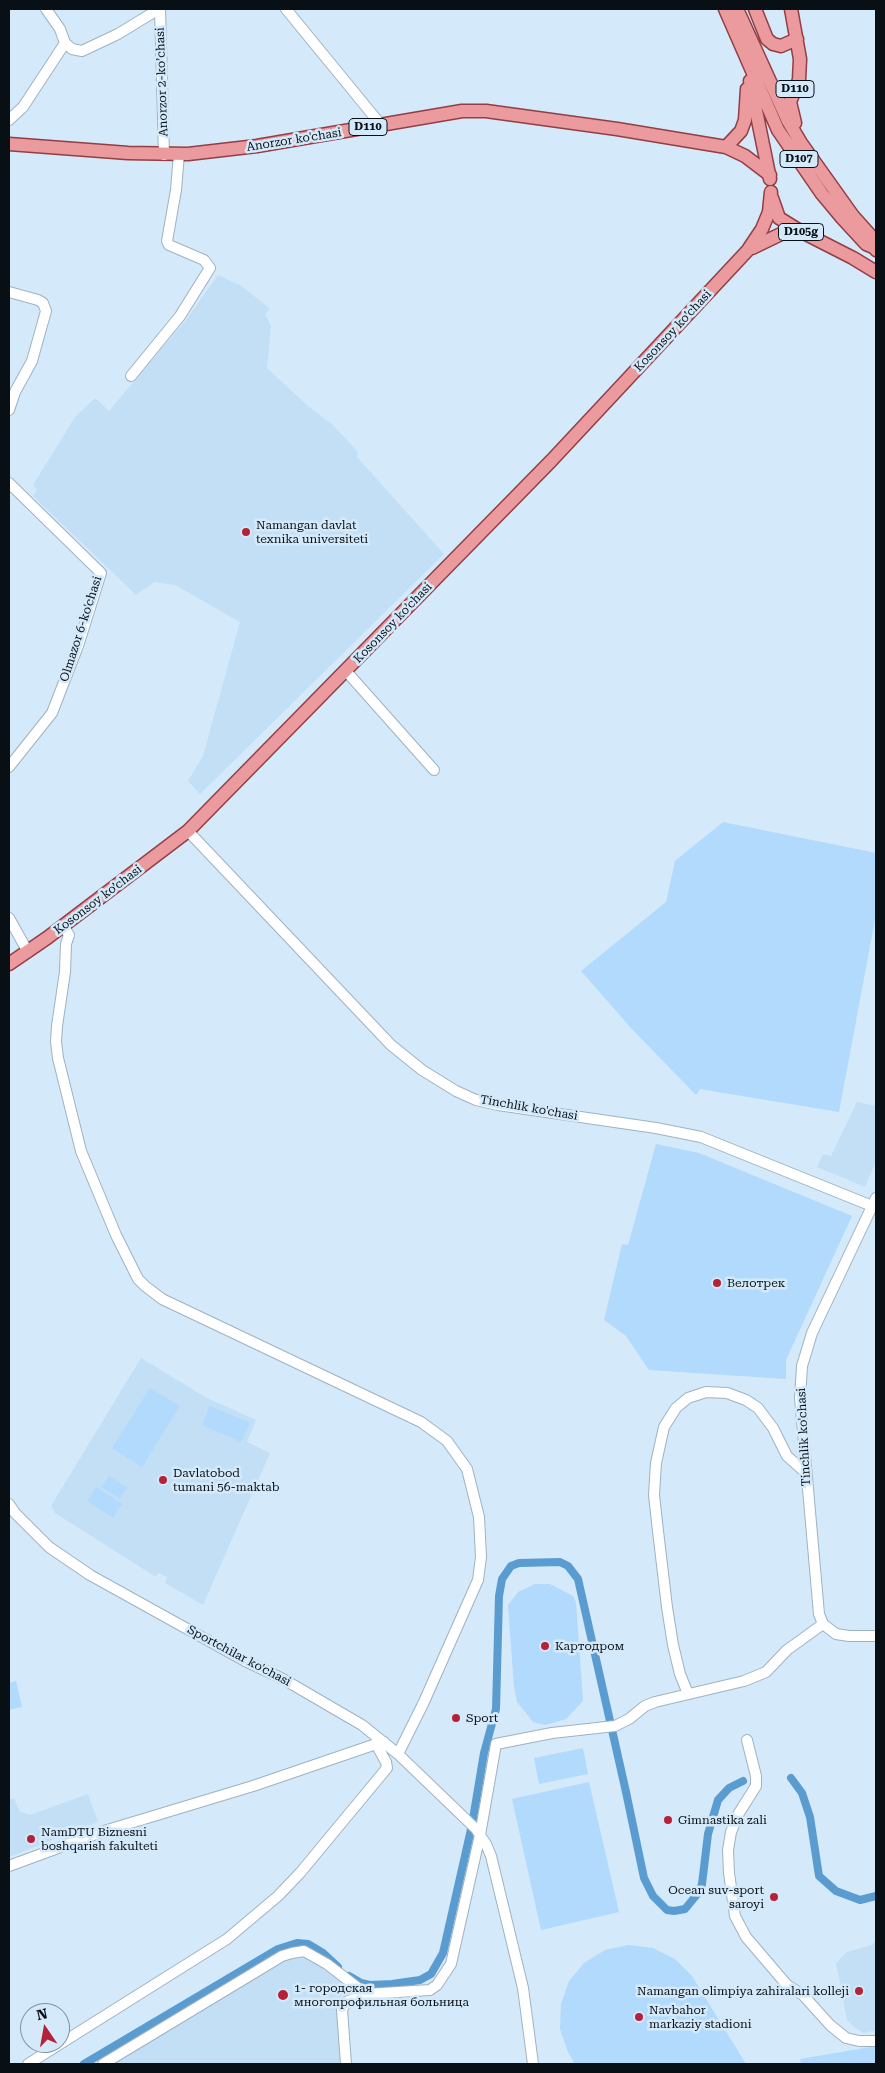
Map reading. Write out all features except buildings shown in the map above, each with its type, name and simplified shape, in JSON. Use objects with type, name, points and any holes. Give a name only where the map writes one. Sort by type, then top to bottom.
[{"type":"main road","name":"D107","points":[[725,9],[778,130],[822,194],[872,246]]},
{"type":"main road","name":"D107","points":[[737,9],[777,97],[799,139],[872,246]]},
{"type":"main road","points":[[755,9],[767,39],[773,44],[781,46],[797,39]]},
{"type":"main road","name":"D110","points":[[791,9],[800,60],[799,80],[790,102],[799,139]]},
{"type":"main road","points":[[726,147],[741,131],[745,120],[747,100],[746,56]]},
{"type":"main road","points":[[746,56],[770,175],[771,192],[779,218],[800,231]]},
{"type":"main road","name":"Anorzor ko'chasi","points":[[9,144],[179,154],[257,146],[462,111],[486,111],[607,127],[726,147]]},
{"type":"main road","name":"D110","points":[[726,147],[745,156],[770,175]]},
{"type":"main road","name":"D105g","points":[[748,250],[762,230],[769,212],[771,192]]},
{"type":"main road","name":"D105g","points":[[748,250],[783,232],[800,231],[876,272]]},
{"type":"main road","points":[[853,258],[872,246]]},
{"type":"main road","name":"Kosonsoy ko’chasi","points":[[9,964],[28,952],[188,831],[551,461],[748,250]]},
{"type":"street","points":[[46,9],[60,29],[65,43],[72,49],[82,51],[118,34],[159,9]]},
{"type":"street","name":"Аnorzor 2-koʼchasi","points":[[159,9],[164,154]]},
{"type":"street","points":[[286,9],[381,125]]},
{"type":"street","points":[[9,131],[9,118],[23,107],[65,43]]},
{"type":"street","points":[[132,376],[180,316],[210,268],[204,260],[169,245],[167,241],[176,190],[179,154]]},
{"type":"street","points":[[9,292],[38,300],[46,308],[32,361],[13,387],[9,410]]},
{"type":"street","name":"Olmazor 6-ko'chasi","points":[[9,483],[101,573],[78,646],[52,713],[9,767]]},
{"type":"street","points":[[346,671],[434,770]]},
{"type":"street","name":"Tinchlik ko'chasi","points":[[188,831],[391,1045],[422,1070],[456,1091],[476,1100],[498,1105],[701,1137],[874,1202],[812,1332],[802,1366],[800,1398],[805,1472],[819,1614],[823,1624]]},
{"type":"street","points":[[9,918],[28,952]]},
{"type":"street","points":[[63,925],[69,935],[66,944],[65,972],[57,1034],[58,1058],[81,1151],[116,1235],[138,1279],[162,1299],[422,1422],[447,1441],[467,1469],[479,1517],[481,1557],[478,1580],[431,1688],[398,1754]]},
{"type":"street","points":[[688,1694],[680,1674],[672,1636],[654,1495],[656,1463],[664,1427],[676,1408],[688,1398],[706,1392],[727,1393],[746,1400],[758,1408],[773,1428],[787,1456],[805,1472]]},
{"type":"street","name":"Sportchilar ko'chasi","points":[[9,1504],[15,1513],[49,1547],[90,1575],[172,1625],[283,1679],[362,1725],[380,1743],[398,1754],[478,1832],[492,1856],[516,1957],[523,1988],[533,2064]]},
{"type":"street","points":[[346,2064],[342,2010],[346,2002],[366,1994],[430,1990],[437,1985],[451,1964],[496,1744],[552,1733],[620,1724],[645,1706],[744,1681],[766,1672],[787,1650],[823,1624],[836,1634],[876,1636]]},
{"type":"street","points":[[747,1740],[755,1769],[756,1786],[739,1813],[731,1832],[728,1865],[735,1916],[746,1937],[786,1985],[803,1994],[830,2025],[846,2038],[858,2041],[876,2041]]},
{"type":"street","points":[[9,1866],[104,1831],[253,1786],[380,1743],[386,1762],[387,1768],[300,1873],[278,1896],[227,1939],[28,2064]]},
{"type":"street","points":[[103,2064],[282,1956],[292,1953],[304,1951],[327,1964],[366,1994]]},
{"type":"shaded area","name":"Namangan davlat texnika universiteti","points":[[218,275],[242,286],[270,309],[265,314],[271,326],[267,368],[309,407],[333,425],[358,452],[357,457],[444,554],[200,794],[188,781],[203,756],[240,622],[175,585],[154,582],[136,595],[33,496],[37,490],[33,485],[75,417],[95,398],[109,411],[186,320]]},
{"type":"shaded area","points":[[723,822],[876,853],[876,914],[839,1112],[700,1089],[696,1095],[631,1028],[581,971],[666,902],[675,861]]},
{"type":"shaded area","points":[[857,1102],[876,1106],[876,1161],[865,1187],[817,1167],[823,1154],[831,1156]]},
{"type":"shaded area","name":"Велотрек","points":[[656,1144],[699,1153],[852,1216],[786,1360],[786,1379],[649,1370],[626,1336],[604,1320],[622,1244],[628,1245]]},
{"type":"shaded area","name":"Davlatobod tumani 56-maktab","points":[[141,1358],[205,1397],[256,1420],[247,1442],[270,1453],[203,1605],[165,1583],[167,1577],[158,1573],[156,1577],[55,1513],[51,1506]]},
{"type":"shaded area","points":[[150,1388],[180,1406],[142,1467],[112,1448]]},
{"type":"shaded area","points":[[210,1406],[250,1423],[241,1442],[202,1425]]},
{"type":"shaded area","points":[[109,1476],[127,1488],[120,1499],[102,1487]]},
{"type":"shaded area","points":[[96,1487],[122,1504],[113,1518],[87,1501]]},
{"type":"shaded area","name":"Картодром","points":[[535,1584],[550,1584],[573,1596],[576,1602],[583,1701],[566,1719],[545,1725],[533,1722],[517,1702],[514,1687],[508,1605],[518,1592]]},
{"type":"shaded area","points":[[16,1681],[22,1707],[9,1710],[9,1683]]},
{"type":"shaded area","points":[[583,1748],[588,1774],[539,1784],[534,1758]]},
{"type":"shaded area","points":[[589,1782],[619,1912],[541,1930],[512,1799]]},
{"type":"shaded area","name":"NamDTU Biznesni boshqarish fakulteti","points":[[88,1794],[98,1822],[9,1857],[9,1800],[14,1798],[20,1812],[30,1815]]},
{"type":"shaded area","name":"Namangan olimpiya zahiralari kolleji","points":[[876,1941],[876,2030],[864,2033],[847,2020],[836,1963],[847,1952],[872,1945]]},
{"type":"shaded area","name":"Navbahor markaziy stadioni","points":[[629,1945],[653,1948],[675,1959],[692,1976],[746,2064],[575,2064],[568,2052],[560,2029],[561,2004],[569,1981],[584,1963],[605,1950]]},
{"type":"shaded area","name":"1- городская многопрофильная больница","points":[[302,1954],[341,1977],[343,2053],[340,2064],[107,2064],[282,1959]]},
{"type":"shaded area","points":[[876,2046],[876,2064],[801,2064],[800,2059]]},
{"type":"waterway","points":[[349,1976],[361,1983],[370,1985],[420,1980],[431,1974],[443,1953],[472,1825],[484,1753],[496,1709],[499,1596],[502,1579],[511,1566],[519,1563],[560,1562],[568,1566],[578,1579],[644,1878],[653,1896],[667,1910],[685,1909],[699,1892],[702,1884],[708,1834],[718,1800],[729,1788],[743,1781]]},
{"type":"waterway","points":[[791,1778],[802,1793],[810,1817],[819,1876],[836,1891],[860,1900],[876,1896]]},
{"type":"waterway","points":[[84,2064],[278,1949],[297,1943],[308,1944],[323,1953],[338,1967]]},
{"type":"place","name":"Namangan davlat texnika universiteti","points":[[246,532]]},
{"type":"place","name":"Велотрек","points":[[717,1283]]},
{"type":"place","name":"Davlatobod tumani 56-maktab","points":[[163,1480]]},
{"type":"place","name":"Картодром","points":[[545,1646]]},
{"type":"place","name":"Sport","points":[[456,1718]]},
{"type":"place","name":"Gimnastika zali","points":[[668,1820]]},
{"type":"place","name":"NamDTU Biznesni boshqarish fakulteti","points":[[31,1839]]},
{"type":"place","name":"Ocean suv-sport saroyi","points":[[774,1897]]},
{"type":"place","name":"Namangan olimpiya zahiralari kolleji","points":[[859,1991]]},
{"type":"place","name":"1- городская многопрофильная больница","points":[[283,1995]]},
{"type":"place","name":"Navbahor markaziy stadioni","points":[[639,2017]]}]
